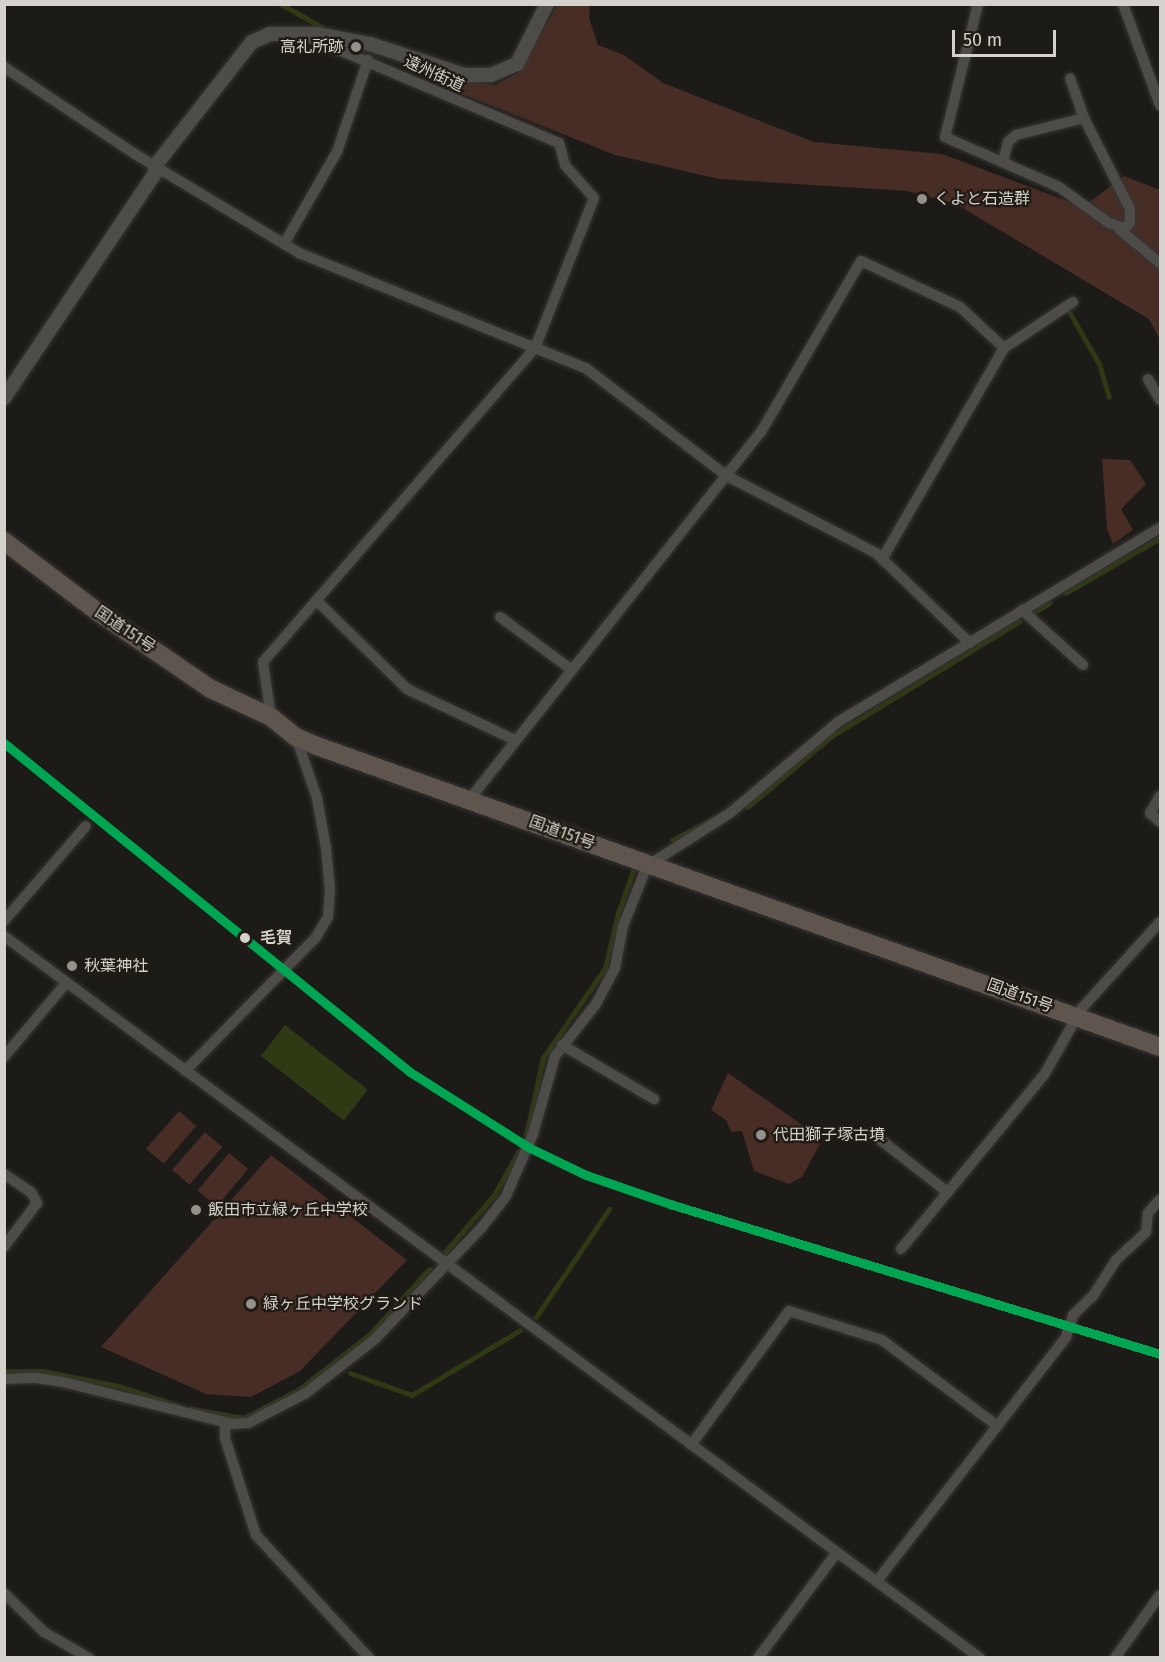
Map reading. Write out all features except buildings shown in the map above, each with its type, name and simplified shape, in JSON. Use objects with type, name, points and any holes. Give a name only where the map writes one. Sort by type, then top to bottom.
[{"type":"highway","name":"国道151号","points":[[4,541],[98,612],[211,688],[271,717],[296,737],[647,866],[1161,1047]]},
{"type":"street","points":[[4,398],[155,173],[155,166],[252,42],[270,34],[296,32],[370,44],[465,75],[491,75],[517,64],[547,4]]},
{"type":"street","points":[[978,4],[944,130],[945,137],[1077,197],[1161,263]]},
{"type":"street","points":[[1123,4],[1161,105]]},
{"type":"street","name":"遠州街道","points":[[296,32],[368,60],[559,143],[565,165],[594,198],[535,348]]},
{"type":"street","points":[[284,244],[337,152],[368,60]]},
{"type":"street","points":[[4,67],[155,166],[284,244],[587,369],[727,476],[882,559],[970,644]]},
{"type":"street","points":[[1070,78],[1084,118],[1130,209],[1130,223],[1119,229]]},
{"type":"street","points":[[1003,162],[1008,142],[1016,135],[1084,118]]},
{"type":"street","points":[[469,800],[760,432],[861,261],[960,307],[1004,348]]},
{"type":"street","points":[[882,559],[1004,348],[1073,302]]},
{"type":"street","points":[[271,717],[263,662],[318,602],[535,348]]},
{"type":"street","points":[[1148,379],[1161,400]]},
{"type":"street","points":[[4,1379],[37,1378],[63,1382],[225,1422],[248,1423],[306,1393],[375,1339],[445,1262],[482,1227],[506,1196],[534,1134],[547,1076],[562,1045],[608,985],[623,926],[647,866],[730,813],[838,722],[1161,528]]},
{"type":"street","points":[[318,602],[407,688],[515,741]]},
{"type":"street","points":[[1022,610],[1083,664]]},
{"type":"street","points":[[500,617],[572,670]]},
{"type":"street","points":[[185,1071],[315,937],[328,917],[330,890],[326,848],[317,798],[296,737]]},
{"type":"street","points":[[1161,796],[1150,813],[1161,822]]},
{"type":"street","points":[[4,921],[86,826]]},
{"type":"street","points":[[902,1249],[946,1191],[1044,1075],[1077,1017],[1161,922]]},
{"type":"street","points":[[4,936],[980,1658]]},
{"type":"street","points":[[4,1057],[66,983]]},
{"type":"street","points":[[562,1045],[654,1099]]},
{"type":"street","points":[[873,1134],[946,1191]]},
{"type":"street","points":[[4,1174],[31,1192],[37,1203],[4,1247]]},
{"type":"street","points":[[877,1581],[1066,1336],[1073,1315],[1093,1296],[1116,1260],[1146,1232],[1148,1213],[1160,1198]]},
{"type":"street","points":[[691,1445],[789,1311],[882,1340],[996,1425]]},
{"type":"street","points":[[225,1422],[225,1438],[256,1535],[369,1658]]},
{"type":"street","points":[[758,1658],[837,1552]]},
{"type":"street","points":[[4,1593],[44,1632],[89,1658]]},
{"type":"street","points":[[1114,1658],[1161,1594]]},
{"type":"shaded area","points":[[557,5],[590,5],[589,18],[598,45],[624,55],[663,83],[814,142],[942,154],[1083,207],[1124,176],[1160,190],[1160,340],[1149,319],[956,204],[907,191],[719,179],[615,155],[445,87],[455,78],[495,85],[521,71]]},
{"type":"shaded area","points":[[1102,459],[1130,460],[1146,484],[1121,509],[1133,530],[1113,544],[1107,529]]},
{"type":"shaded area","points":[[285,1025],[368,1090],[344,1120],[261,1056]]},
{"type":"shaded area","points":[[728,1073],[818,1136],[820,1144],[802,1177],[789,1184],[754,1171],[742,1131],[731,1132],[726,1120],[711,1110]]},
{"type":"shaded area","points":[[179,1111],[196,1126],[164,1164],[146,1149]]},
{"type":"shaded area","points":[[205,1132],[222,1147],[190,1185],[172,1170]]},
{"type":"shaded area","points":[[229,1153],[248,1169],[217,1207],[198,1191]]},
{"type":"shaded area","name":"緑ヶ丘中学校グランド","points":[[271,1155],[407,1260],[300,1371],[251,1397],[206,1394],[101,1347]]},
{"type":"waterway","points":[[281,4],[322,27]]},
{"type":"waterway","points":[[1069,311],[1100,365],[1109,397]]},
{"type":"waterway","points":[[1066,593],[1160,538]]},
{"type":"waterway","points":[[1035,612],[1050,603]]},
{"type":"waterway","points":[[748,807],[832,736],[1019,622]]},
{"type":"waterway","points":[[672,840],[714,818]]},
{"type":"waterway","points":[[526,1135],[543,1058],[605,968],[618,913],[633,871]]},
{"type":"waterway","points":[[445,1252],[494,1195],[518,1152]]},
{"type":"waterway","points":[[536,1317],[609,1209]]},
{"type":"waterway","points":[[191,1409],[244,1418],[298,1390],[369,1335],[429,1269]]},
{"type":"waterway","points":[[350,1373],[412,1395],[520,1330]]},
{"type":"waterway","points":[[4,1371],[43,1371],[119,1386],[180,1406]]},
{"type":"transit line","points":[[4,743],[410,1072],[528,1147],[586,1175],[670,1204],[1160,1354]]},
{"type":"place","name":"高礼所跡","points":[[356,47]]},
{"type":"place","name":"くよと石造群","points":[[922,199]]},
{"type":"place","name":"毛賀","points":[[245,938]]},
{"type":"place","name":"秋葉神社","points":[[72,966]]},
{"type":"place","name":"代田獅子塚古墳","points":[[761,1135]]},
{"type":"place","name":"飯田市立緑ヶ丘中学校","points":[[196,1210]]},
{"type":"place","name":"緑ヶ丘中学校グランド","points":[[251,1304]]}]
